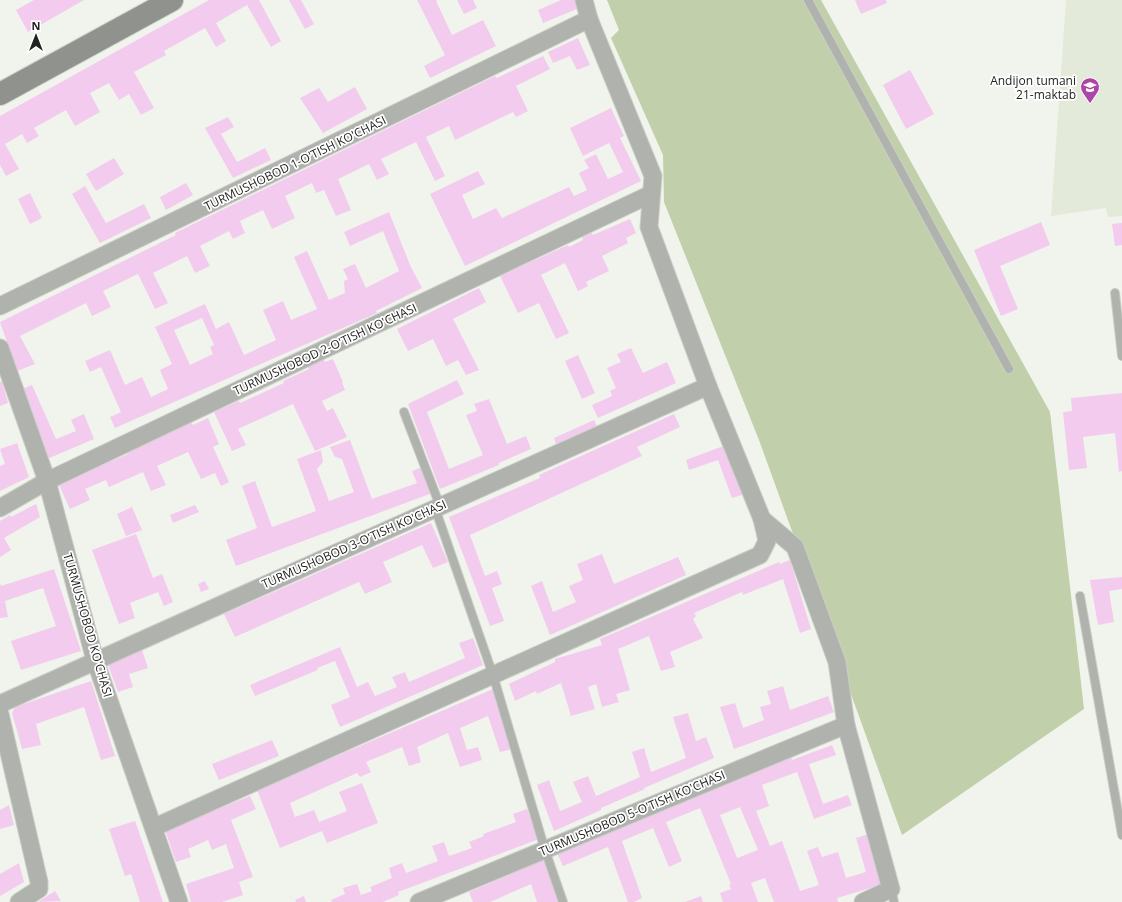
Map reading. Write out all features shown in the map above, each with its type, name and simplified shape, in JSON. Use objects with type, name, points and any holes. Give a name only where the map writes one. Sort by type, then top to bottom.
[{"type":"street","points":[[0,94],[172,0]]},
{"type":"street","points":[[154,827],[760,555],[766,541],[762,519],[708,386],[649,227],[653,176],[589,19],[584,0]]},
{"type":"street","name":"TURMUSHOBOD 1-O'TISH KO'CHASI","points":[[0,306],[589,19]]},
{"type":"street","name":"TURMUSHOBOD 2-O'TISH KO'CHASI","points":[[0,508],[47,481],[651,194]]},
{"type":"street","name":"TURMUSHOBOD KO'CHASI","points":[[0,348],[47,481],[95,660],[179,902]]},
{"type":"street","name":"TURMUSHOBOD 3-O'TISH KO'CHASI","points":[[0,704],[95,660],[708,386]]},
{"type":"street","points":[[762,519],[795,547],[837,662],[846,725],[892,896],[863,902]]},
{"type":"street","points":[[0,714],[39,882],[39,889],[19,902]]},
{"type":"street","name":"TURMUSHOBOD 5-O'TISH KO'CHASI","points":[[419,902],[846,725]]},
{"type":"lane","points":[[808,0],[1009,369]]},
{"type":"lane","points":[[1115,293],[1122,356]]},
{"type":"lane","points":[[404,412],[493,675],[545,850],[563,902]]},
{"type":"lane","points":[[1080,596],[1119,796],[1122,835]]},
{"type":"shaded area","name":"Andijon tumani 21-maktab","points":[[1066,0],[1122,0],[1122,216],[1108,217],[1106,208],[1051,216]]},
{"type":"green space","points":[[607,0],[821,0],[1050,412],[1084,709],[902,835],[759,440],[664,202],[663,155],[611,38],[619,30]]},
{"type":"building","points":[[34,0],[84,0],[28,32],[16,10]]},
{"type":"building","points":[[209,0],[259,0],[281,41],[271,47],[247,5],[216,23],[226,41],[216,47],[205,28],[164,51],[166,55],[134,72],[154,108],[141,115],[129,94],[119,100],[109,83],[90,93],[100,112],[75,126],[66,110],[34,128],[39,136],[27,143],[22,134],[5,144],[19,169],[6,176],[0,165],[0,116]]},
{"type":"building","points":[[289,0],[301,0],[314,24],[305,29]]},
{"type":"building","points":[[417,0],[438,0],[436,1],[452,35],[483,20],[496,46],[430,78],[424,66],[445,55]]},
{"type":"building","points":[[457,0],[473,0],[477,8],[464,14]]},
{"type":"building","points":[[561,0],[575,0],[579,8],[543,23],[538,10]]},
{"type":"building","points":[[855,0],[886,0],[887,3],[861,14]]},
{"type":"building","points":[[578,38],[590,65],[577,70],[570,56],[553,63],[548,52]]},
{"type":"building","points":[[543,56],[550,69],[516,86],[528,111],[516,117],[513,112],[455,140],[449,126],[426,137],[445,176],[435,181],[416,142],[381,159],[389,174],[377,180],[369,164],[338,179],[351,210],[336,216],[324,190],[316,193],[312,183],[285,196],[295,218],[272,229],[263,210],[240,221],[245,233],[233,239],[229,231],[200,246],[210,266],[195,273],[187,256],[153,273],[168,303],[155,309],[138,274],[103,291],[111,307],[92,316],[86,303],[20,336],[35,364],[17,371],[0,322],[176,235],[175,233],[405,120],[495,76],[497,78]]},
{"type":"building","points":[[910,70],[934,114],[906,129],[883,85]]},
{"type":"building","points":[[355,87],[367,109],[323,133],[300,98],[319,88],[328,102]]},
{"type":"building","points":[[611,108],[624,136],[620,138],[641,181],[465,266],[430,194],[478,171],[485,184],[462,195],[473,219],[496,208],[502,218],[569,187],[574,196],[587,190],[579,173],[589,168],[584,160],[596,154],[608,179],[623,172],[609,143],[583,156],[570,128]]},
{"type":"building","points":[[228,117],[234,127],[221,134],[237,162],[265,148],[271,160],[233,178],[205,128]]},
{"type":"building","points":[[114,158],[124,174],[96,191],[86,174]]},
{"type":"building","points":[[186,183],[193,195],[166,210],[160,197]]},
{"type":"building","points":[[85,186],[106,223],[144,204],[151,218],[100,243],[72,194]]},
{"type":"building","points":[[30,193],[42,218],[30,224],[18,199]]},
{"type":"building","points":[[389,212],[410,265],[422,288],[376,311],[377,313],[115,428],[110,417],[121,412],[101,367],[90,372],[85,361],[110,350],[125,385],[142,377],[151,397],[168,389],[160,370],[172,364],[155,327],[205,304],[216,329],[229,322],[244,355],[276,340],[263,310],[283,301],[291,320],[317,309],[294,257],[307,251],[329,300],[345,293],[344,281],[348,279],[343,269],[355,264],[366,288],[399,271],[383,231],[350,246],[344,232]],"holes":[[[202,318],[214,345],[210,347],[213,354],[190,365],[174,330]]]},
{"type":"building","points":[[630,219],[636,233],[626,238],[628,243],[602,256],[609,271],[586,282],[588,286],[578,291],[565,263],[541,275],[569,333],[556,339],[539,303],[518,313],[500,276],[568,245],[569,247],[583,240],[581,234],[590,230],[593,235]]},
{"type":"building","points":[[1041,222],[1050,245],[1000,266],[1018,309],[1001,316],[974,250]]},
{"type":"building","points":[[1122,223],[1122,245],[1115,246],[1112,224]]},
{"type":"building","points":[[479,288],[486,302],[453,319],[479,370],[466,375],[458,360],[446,366],[433,339],[408,351],[397,329]]},
{"type":"building","points":[[631,348],[643,373],[667,362],[676,383],[598,418],[592,405],[612,396],[610,391],[616,388],[607,368],[621,362],[617,354]]},
{"type":"building","points":[[578,355],[595,393],[582,399],[565,361]]},
{"type":"building","points":[[323,358],[325,362],[333,359],[345,390],[322,401],[327,411],[333,408],[347,437],[315,451],[293,404],[238,429],[246,445],[232,451],[214,412],[239,401],[240,403],[284,383],[283,381],[309,369],[307,365]]},
{"type":"building","points":[[457,380],[464,394],[427,412],[449,469],[483,455],[466,415],[477,411],[474,404],[489,399],[507,444],[526,436],[531,449],[499,463],[499,465],[440,489],[408,404]]},
{"type":"building","points":[[2,381],[8,403],[0,406],[0,382]]},
{"type":"building","points":[[32,385],[56,439],[76,431],[71,420],[84,414],[94,439],[47,459],[22,389]]},
{"type":"building","points":[[1122,393],[1122,471],[1119,472],[1115,433],[1083,437],[1087,468],[1069,470],[1063,412],[1072,411],[1071,398]]},
{"type":"building","points":[[674,414],[680,427],[637,447],[642,456],[470,535],[485,576],[497,571],[502,584],[492,588],[504,621],[490,626],[449,517],[540,478],[539,475]]},
{"type":"building","points":[[208,418],[219,444],[213,447],[229,482],[221,486],[215,473],[201,479],[188,452],[157,466],[166,485],[151,491],[143,472],[109,487],[106,480],[85,489],[90,500],[70,509],[58,483],[128,454],[127,452],[191,422],[193,425]]},
{"type":"building","points":[[594,420],[597,426],[556,444],[554,438]]},
{"type":"building","points":[[350,440],[372,499],[417,483],[412,471],[425,466],[435,492],[236,566],[226,540],[257,528],[242,486],[255,481],[272,527],[316,511],[297,459],[321,450],[323,462],[317,469],[329,501],[354,492],[342,459],[335,457],[330,447]]},
{"type":"building","points":[[17,443],[29,477],[0,491],[0,466],[5,464],[0,449]]},
{"type":"building","points":[[726,445],[745,494],[732,498],[718,460],[689,470],[686,460]]},
{"type":"building","points":[[36,504],[40,517],[4,538],[11,550],[0,557],[0,521]]},
{"type":"building","points":[[195,505],[199,512],[173,523],[170,515]]},
{"type":"building","points":[[132,507],[142,530],[126,536],[117,514]]},
{"type":"building","points":[[431,523],[448,562],[433,568],[422,545],[383,562],[392,582],[365,594],[359,582],[235,637],[224,614]]},
{"type":"building","points":[[136,534],[153,578],[162,574],[173,602],[164,606],[158,592],[130,603],[135,618],[119,624],[92,550]]},
{"type":"building","points":[[602,554],[614,584],[678,557],[686,575],[550,635],[531,586],[542,581],[553,612],[576,602],[569,586],[583,580],[577,564]]},
{"type":"building","points":[[790,560],[811,629],[800,633],[783,579],[743,595],[742,592],[694,613],[696,616],[693,619],[703,638],[670,652],[675,667],[661,671],[649,636],[618,649],[630,690],[616,694],[619,702],[602,707],[596,684],[588,687],[595,709],[571,716],[561,683],[537,694],[536,691],[515,701],[509,684],[555,662],[555,659],[602,645],[600,639],[779,562],[780,564]]},
{"type":"building","points":[[54,569],[81,651],[21,670],[11,641],[56,626],[43,588],[5,601],[8,617],[0,618],[0,583],[1,586]]},
{"type":"building","points":[[1122,577],[1122,589],[1109,591],[1114,622],[1098,625],[1090,580]]},
{"type":"building","points":[[205,581],[209,589],[201,592],[198,584]]},
{"type":"building","points":[[473,638],[483,665],[340,727],[331,705],[350,697],[335,661],[317,668],[318,670],[255,696],[250,685],[340,647],[357,687],[368,682],[375,696],[397,687],[392,677],[405,672],[409,682],[465,658],[459,643]]},
{"type":"building","points":[[142,650],[148,668],[129,674],[133,687],[118,692],[107,662]]},
{"type":"building","points":[[91,681],[115,756],[101,760],[84,707],[36,724],[41,745],[22,749],[12,713],[15,707]]},
{"type":"building","points":[[783,686],[790,710],[828,696],[834,712],[734,749],[720,707],[735,703],[743,728],[764,720],[760,707],[771,704],[767,691]]},
{"type":"building","points":[[493,689],[512,749],[500,752],[488,716],[460,728],[467,750],[478,747],[482,760],[460,767],[448,733],[417,747],[421,762],[409,766],[402,747],[366,762],[371,772],[360,777],[357,773],[290,803],[295,817],[314,810],[319,822],[347,811],[339,792],[362,783],[378,823],[327,843],[322,831],[280,848],[257,790]]},
{"type":"building","points":[[688,713],[696,741],[706,737],[714,758],[644,788],[645,789],[554,831],[537,785],[549,780],[560,811],[582,802],[573,782],[588,776],[596,796],[640,777],[632,752],[644,748],[651,772],[686,758],[673,717]]},
{"type":"building","points":[[272,740],[279,756],[219,780],[212,764]]},
{"type":"building","points":[[832,745],[836,755],[809,764],[823,804],[848,795],[852,805],[814,819],[797,772],[762,785],[769,806],[756,811],[770,846],[782,841],[800,891],[819,885],[807,851],[818,847],[822,857],[838,852],[846,878],[866,872],[856,838],[872,833],[887,883],[837,898],[838,902],[774,902],[765,878],[751,883],[758,902],[723,902],[720,893],[731,889],[729,885],[731,884],[700,808],[666,822],[682,861],[669,867],[653,828],[622,841],[642,898],[634,902],[628,902],[608,847],[563,866],[557,853],[791,756],[792,760]],"holes":[[[740,807],[758,850],[737,858],[720,815]]]},
{"type":"building","points":[[250,796],[256,809],[231,820],[253,877],[239,882],[243,895],[222,902],[191,902],[186,884],[234,868],[226,844],[212,850],[208,840],[188,849],[191,857],[176,862],[165,830]]},
{"type":"building","points":[[9,805],[14,825],[0,829],[0,810]]},
{"type":"building","points":[[527,809],[539,839],[398,892],[399,895],[383,902],[332,902],[331,900],[345,894],[343,888],[357,884],[361,895],[372,891],[370,887],[392,878],[389,868],[402,863],[406,873],[438,861],[432,846],[444,842],[449,856],[472,848],[469,842],[484,836],[483,834],[516,822],[513,814]]},
{"type":"building","points":[[135,821],[163,902],[140,902],[131,874],[125,876],[109,829]]},
{"type":"building","points":[[546,859],[561,902],[537,902],[531,884],[490,902],[473,902],[469,892]]},
{"type":"building","points":[[19,863],[24,882],[0,896],[0,874]]},
{"type":"building","points":[[55,891],[61,901],[38,902]]},
{"type":"building","points":[[304,896],[306,902],[296,902],[295,900]]},
{"type":"building","points":[[701,896],[703,902],[685,902]]},
{"type":"place","name":"Andijon tumani 21-maktab","points":[[1090,104]]}]
